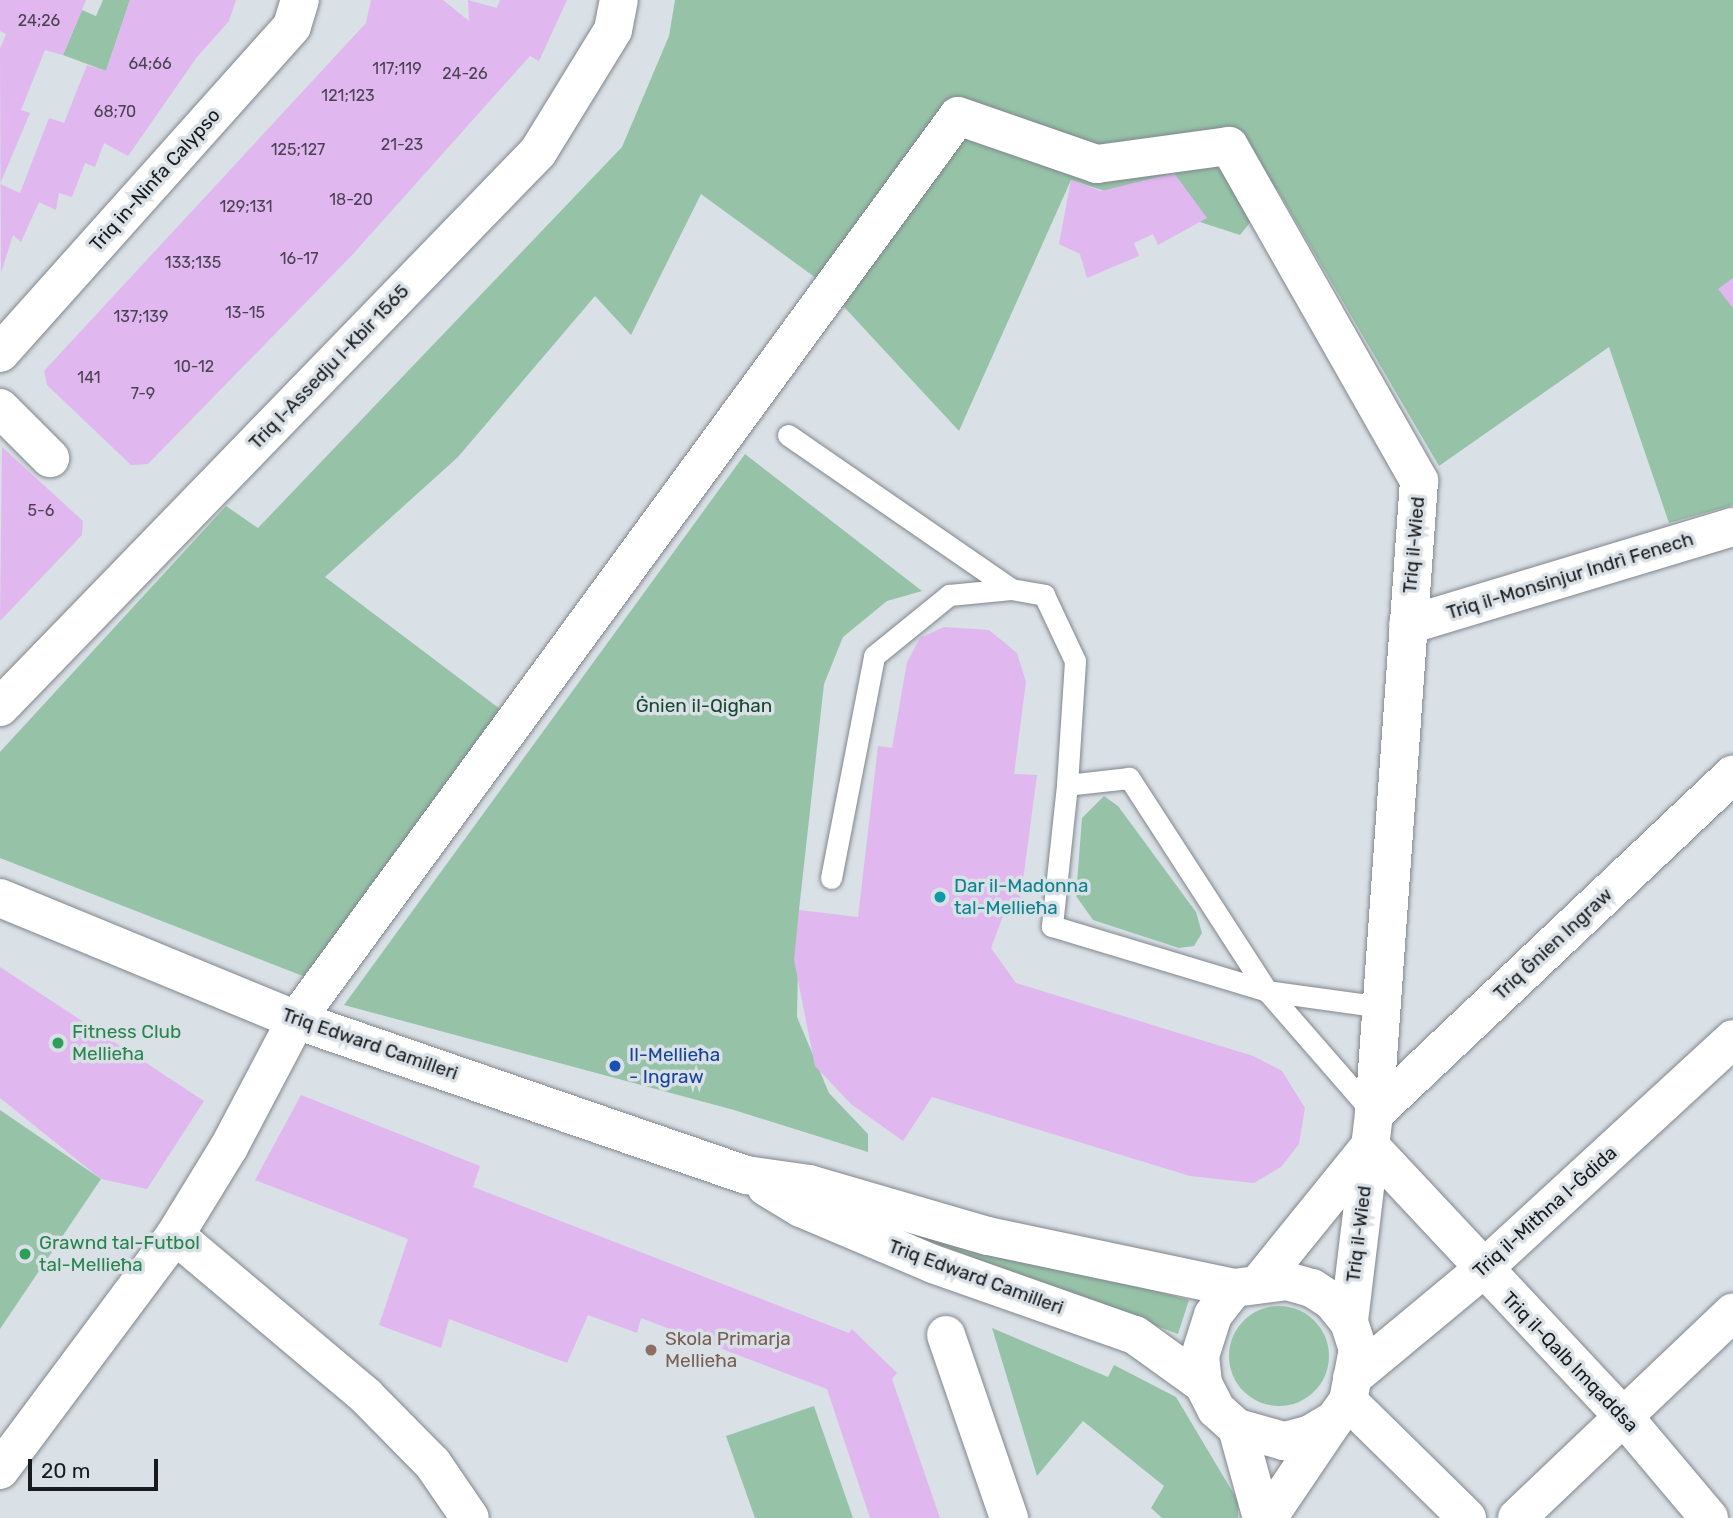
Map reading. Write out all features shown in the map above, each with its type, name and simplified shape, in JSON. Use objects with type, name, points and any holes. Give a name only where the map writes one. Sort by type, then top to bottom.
[{"type":"street","name":"Triq in-Ninfa Calypso","points":[[0,353],[292,26],[300,0]]},
{"type":"street","name":"Triq l-Assedju l-Kbir 1565","points":[[0,707],[538,152],[613,30],[619,0]]},
{"type":"street","name":"Triq il-Wied","points":[[296,1020],[958,116],[1097,164],[1229,146],[1419,481],[1383,1007],[1372,1130],[1349,1322]]},
{"type":"street","points":[[0,408],[50,458]]},
{"type":"street","name":"Triq il-Monsinjur Indrì Fenech","points":[[1408,625],[1733,527]]},
{"type":"street","name":"Triq Ġnien Ingraw","points":[[1372,1130],[1733,775]]},
{"type":"street","name":"Triq Edward Camilleri","points":[[0,898],[296,1020],[746,1175],[809,1184],[988,1237],[1246,1286]]},
{"type":"street","points":[[0,1470],[175,1235],[296,1020]]},
{"type":"street","name":"Triq il-Mitħna l-Ġdida","points":[[1268,1518],[1345,1400],[1733,1039]]},
{"type":"street","name":"Triq il-Wied","points":[[1246,1286],[1372,1130]]},
{"type":"street","name":"Triq il-Qalb Imqaddsa","points":[[1372,1130],[1482,1270],[1624,1417],[1709,1518]]},
{"type":"street","name":"Triq Edward Camilleri","points":[[746,1175],[801,1208],[933,1264],[1135,1335],[1203,1384]]},
{"type":"street","points":[[175,1235],[366,1396],[433,1464],[470,1518]]},
{"type":"street","points":[[1287,1281],[1312,1288],[1332,1301],[1349,1322],[1358,1349],[1345,1400],[1311,1434],[1284,1441],[1237,1428],[1216,1409],[1203,1384],[1202,1342],[1213,1315],[1246,1286],[1287,1281]]},
{"type":"street","points":[[1517,1518],[1733,1312]]},
{"type":"street","points":[[946,1335],[1009,1518]]},
{"type":"street","points":[[1345,1400],[1467,1518]]},
{"type":"street","points":[[1237,1428],[1262,1518]]},
{"type":"lane","points":[[788,435],[1011,589]]},
{"type":"lane","points":[[831,878],[874,656],[949,595],[1011,589],[1044,595],[1075,661],[1067,785],[1052,926],[1267,992],[1383,1007]]},
{"type":"lane","points":[[1067,785],[1129,778],[1267,992],[1372,1130]]},
{"type":"green space","points":[[103,0],[130,0],[106,71],[63,55],[82,10],[96,16]]},
{"type":"green space","points":[[675,0],[1733,0],[1733,505],[1669,523],[1609,347],[1439,466],[1277,189],[1240,235],[1071,180],[959,431],[820,281],[701,194],[631,335],[595,296],[458,457],[325,577],[504,712],[308,978],[0,858],[0,752],[226,506],[258,528],[622,147],[669,36]]},
{"type":"green space","name":"Ġnien il-Qigħan","points":[[745,454],[922,591],[887,601],[843,637],[824,684],[799,910],[797,1017],[829,1093],[868,1134],[868,1152],[734,1110],[344,1005]]},
{"type":"green space","points":[[1104,796],[1118,806],[1196,912],[1202,933],[1194,946],[1179,948],[1093,920],[1076,896],[1082,818]]},
{"type":"green space","name":"Grawnd tal-Futbol tal-Mellieħa","points":[[0,1110],[101,1179],[0,1329]]},
{"type":"green space","points":[[830,1204],[1189,1300],[1178,1334]]},
{"type":"green space","points":[[1279,1306],[1307,1314],[1321,1328],[1329,1356],[1321,1384],[1307,1398],[1279,1406],[1251,1398],[1237,1384],[1229,1356],[1237,1328],[1251,1314]]},
{"type":"green space","points":[[992,1328],[1108,1377],[1114,1365],[1176,1397],[1238,1501],[1238,1518],[1162,1518],[1151,1508],[1164,1486],[1083,1421],[1037,1476]]},
{"type":"green space","points":[[814,1406],[853,1518],[755,1518],[726,1436]]},
{"type":"building","points":[[0,0],[86,0],[63,55],[45,50],[21,110],[30,113],[1,183],[0,49],[6,34],[0,31]]},
{"type":"building","points":[[130,0],[236,0],[229,21],[197,57],[128,156],[104,143],[95,167],[85,163],[72,197],[59,193],[56,210],[39,202],[21,242],[13,235],[1,273],[1,184],[20,193],[49,118],[64,123],[87,65],[106,71]]},
{"type":"building","points":[[371,0],[443,0],[469,21],[468,0],[497,8],[500,0],[567,0],[539,61],[530,56],[353,254],[148,464],[131,465],[47,385],[44,371],[366,23]]},
{"type":"building","points":[[1174,173],[1207,218],[1158,245],[1153,234],[1134,243],[1139,256],[1087,278],[1080,254],[1059,244],[1071,180],[1101,191]]},
{"type":"building","points":[[1733,278],[1733,308],[1718,289]]},
{"type":"building","points":[[2,447],[83,521],[82,535],[0,621]]},
{"type":"building","name":"Dar il-Madonna tal-Mellieħa","points":[[944,627],[989,630],[1017,653],[1026,682],[1014,774],[1037,775],[1019,910],[1006,908],[991,948],[1016,983],[1253,1056],[1282,1071],[1305,1108],[1299,1144],[1281,1167],[1254,1183],[1190,1176],[932,1097],[903,1141],[851,1104],[815,1066],[794,960],[799,910],[858,917],[878,746],[892,748],[907,662],[920,638]]},
{"type":"building","name":"Fitness Club Mellieħa","points":[[0,967],[204,1101],[147,1189],[101,1179],[0,1098]]},
{"type":"building","points":[[301,1095],[480,1166],[473,1187],[849,1333],[852,1329],[897,1373],[892,1379],[940,1518],[870,1518],[827,1389],[641,1318],[637,1333],[588,1315],[567,1363],[449,1319],[441,1348],[379,1325],[408,1239],[255,1180]]},
{"type":"place","name":"Dar il-Madonna tal-Mellieħa","points":[[940,897]]},
{"type":"place","name":"Fitness Club Mellieħa","points":[[58,1043]]},
{"type":"place","name":"Il-Mellieħa - Ingraw","points":[[615,1066]]},
{"type":"place","name":"Grawnd tal-Futbol tal-Mellieħa","points":[[25,1254]]},
{"type":"place","name":"Skola Primarja Mellieħa","points":[[651,1350]]}]
